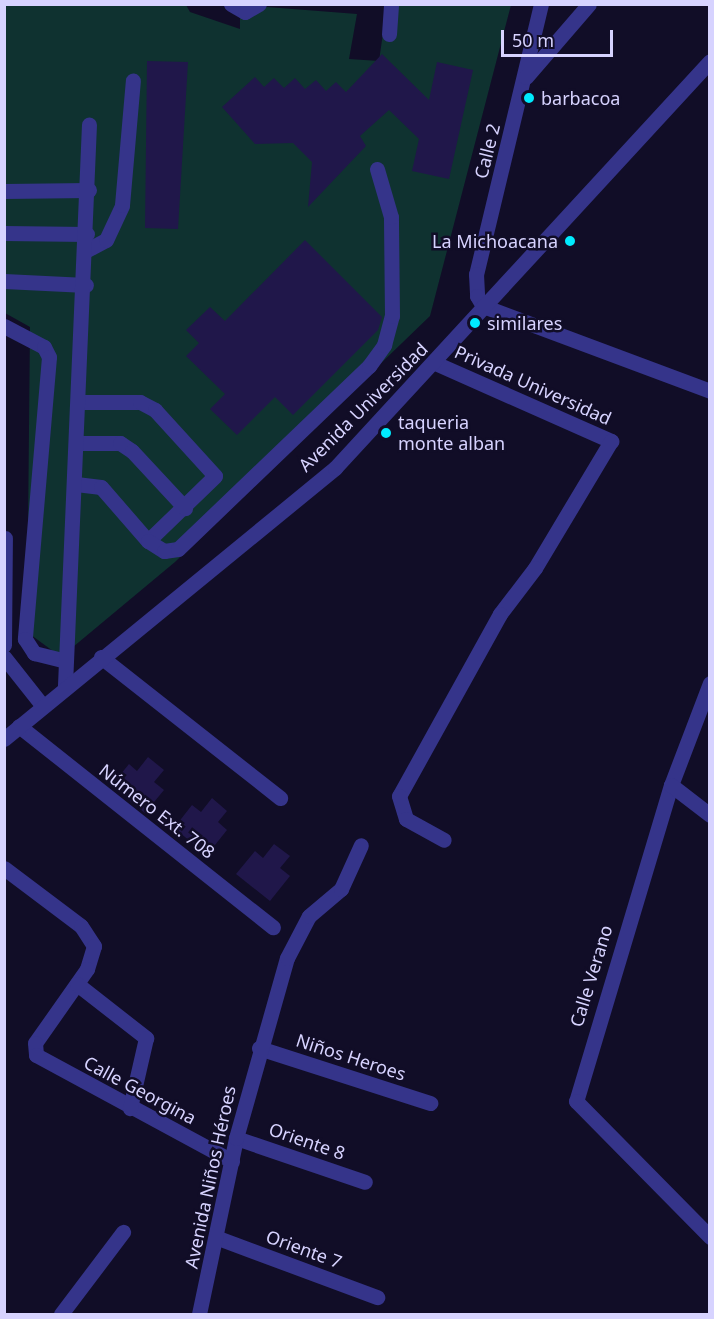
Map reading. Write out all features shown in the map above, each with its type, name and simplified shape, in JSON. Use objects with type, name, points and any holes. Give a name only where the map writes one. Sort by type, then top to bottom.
[{"type":"street","points":[[231,4],[245,12],[259,4]]},
{"type":"street","points":[[389,34],[391,4]]},
{"type":"street","name":"Calle 2","points":[[483,306],[476,274],[541,4]]},
{"type":"street","points":[[525,78],[589,4]]},
{"type":"street","name":"Avenida Universidad","points":[[4,739],[65,686],[335,468],[435,363],[483,306],[710,61]]},
{"type":"street","points":[[87,250],[106,240],[122,205],[133,80]]},
{"type":"street","points":[[65,686],[63,660],[76,484],[86,285],[89,125]]},
{"type":"street","points":[[76,484],[101,487],[148,541],[164,551],[178,549],[369,366],[384,345],[392,316],[391,217],[377,169]]},
{"type":"street","points":[[4,191],[89,190]]},
{"type":"street","points":[[4,233],[87,234]]},
{"type":"street","points":[[4,281],[86,285]]},
{"type":"street","points":[[483,306],[710,391]]},
{"type":"street","points":[[4,326],[44,348],[49,357],[25,639],[34,653],[63,660]]},
{"type":"street","name":"Privada Universidad","points":[[435,363],[611,441],[535,568],[500,614],[399,796],[406,819],[444,840]]},
{"type":"street","points":[[80,402],[140,402],[155,410],[215,476],[185,508],[148,541]]},
{"type":"street","points":[[78,443],[120,443],[132,451],[185,508]]},
{"type":"street","points":[[4,645],[5,538]]},
{"type":"street","points":[[4,657],[42,705]]},
{"type":"street","points":[[101,657],[280,798]]},
{"type":"street","name":"Calle Verano","points":[[710,683],[671,784],[576,1101],[710,1238]]},
{"type":"street","name":"Número Ext. 708","points":[[19,726],[273,927]]},
{"type":"street","points":[[671,784],[710,815]]},
{"type":"street","name":"Avenida Niños Héroes","points":[[199,1314],[218,1238],[236,1138],[259,1048],[297,934],[341,889],[361,845]]},
{"type":"street","points":[[4,868],[90,934],[94,953],[77,984],[146,1038],[130,1108]]},
{"type":"street","name":"Calle Georgina","points":[[77,984],[34,1050],[42,1060],[232,1161]]},
{"type":"street","name":"Niños Heroes","points":[[259,1048],[430,1103]]},
{"type":"street","name":"Oriente 8","points":[[236,1138],[365,1182]]},
{"type":"street","points":[[61,1314],[123,1232]]},
{"type":"street","name":"Oriente 7","points":[[218,1238],[377,1297]]},
{"type":"green space","points":[[4,5],[186,5],[190,12],[240,29],[240,5],[357,14],[349,59],[379,61],[387,5],[511,5],[430,316],[175,562],[61,657],[27,632],[30,327],[5,313]]},
{"type":"building","points":[[382,54],[429,100],[437,62],[473,70],[449,179],[412,171],[419,139],[389,110],[360,136],[366,146],[308,207],[312,162],[293,143],[255,144],[222,107],[255,77],[264,87],[274,78],[284,88],[295,78],[305,89],[316,80],[326,91],[336,82],[346,92]]},
{"type":"building","points":[[147,61],[188,62],[178,229],[145,228]]},
{"type":"building","points":[[305,240],[382,317],[378,330],[293,415],[275,397],[237,435],[210,409],[225,394],[186,356],[199,343],[186,330],[210,307],[225,321]]},
{"type":"building","points":[[148,757],[164,770],[154,782],[164,790],[145,813],[111,786],[129,764],[137,771]]},
{"type":"building","points":[[212,798],[227,811],[218,822],[227,830],[207,855],[174,828],[192,805],[201,812]]},
{"type":"building","points":[[274,844],[290,856],[280,868],[290,876],[270,901],[236,874],[255,851],[263,858]]},
{"type":"place","name":"barbacoa","points":[[529,98]]},
{"type":"place","name":"La Michoacana","points":[[570,241]]},
{"type":"place","name":"similares","points":[[475,323]]},
{"type":"place","name":"taqueria monte alban","points":[[386,433]]}]
